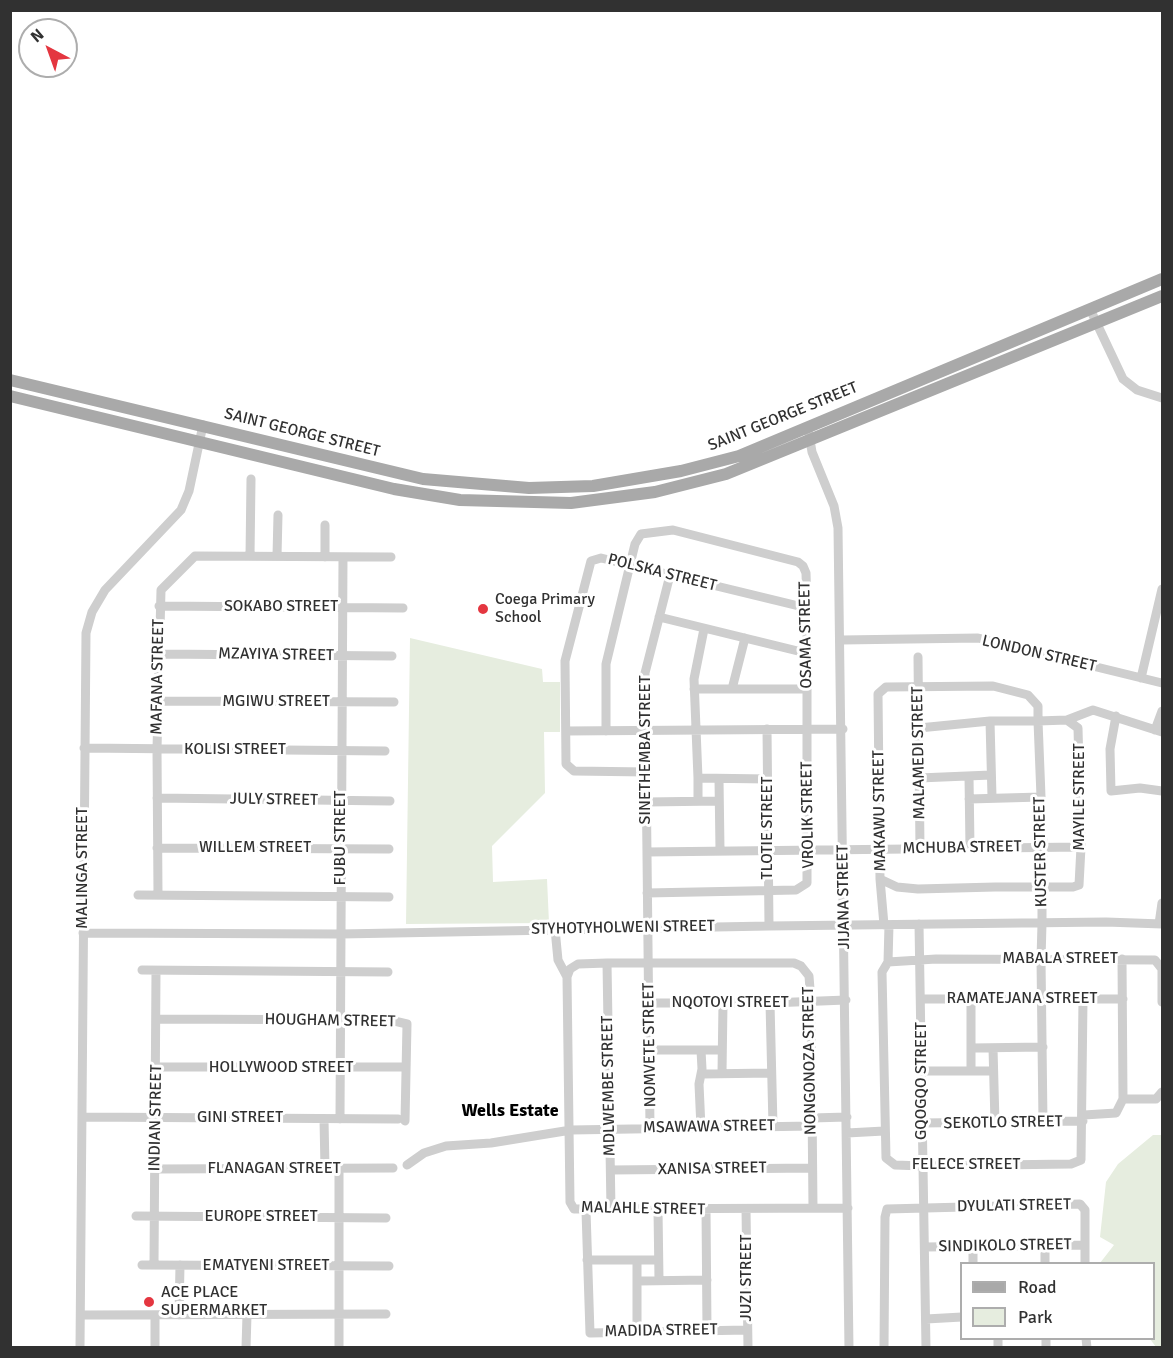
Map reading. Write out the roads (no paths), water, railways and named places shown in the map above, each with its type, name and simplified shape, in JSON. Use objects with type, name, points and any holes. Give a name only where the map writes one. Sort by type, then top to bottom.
[{"type":"main road","name":"SAINT GEORGE STREET","points":[[10,380],[423,479],[529,489],[593,486],[712,464],[740,456],[794,431],[1162,279]]},
{"type":"main road","name":"SAINT GEORGE STREET","points":[[10,396],[403,491],[460,500],[519,504],[572,503],[655,492],[726,474],[807,445],[1162,296]]},
{"type":"street","points":[[1090,309],[1123,379],[1137,390],[1162,398]]},
{"type":"street","name":"MALINGA STREET","points":[[80,1347],[85,642],[92,612],[105,590],[181,510],[189,491],[203,425]]},
{"type":"street","points":[[807,426],[807,445]]},
{"type":"street","points":[[794,431],[807,445]]},
{"type":"street","name":"JIJANA STREET","points":[[807,445],[836,512],[842,640],[849,1347]]},
{"type":"street","points":[[250,556],[251,479]]},
{"type":"street","points":[[277,556],[278,515]]},
{"type":"street","points":[[325,525],[325,556]]},
{"type":"street","name":"OSAMA STREET","points":[[606,731],[605,668],[637,538],[646,532],[673,530],[801,563],[806,573],[807,729]]},
{"type":"street","name":"MAFANA STREET","points":[[158,896],[157,749],[161,590],[195,556],[392,557]]},
{"type":"street","name":"FUBU STREET","points":[[339,1119],[343,557]]},
{"type":"street","name":"POLSKA STREET","points":[[647,772],[570,770],[566,760],[565,661],[590,564],[601,558],[631,564],[807,608]]},
{"type":"street","name":"SINETHEMBA STREET","points":[[649,927],[645,673],[670,575]]},
{"type":"street","points":[[1141,678],[1162,589]]},
{"type":"street","name":"SOKABO STREET","points":[[159,606],[403,608]]},
{"type":"street","points":[[659,617],[806,653]]},
{"type":"street","points":[[698,801],[694,689],[704,629]]},
{"type":"street","points":[[732,689],[745,638]]},
{"type":"street","name":"LONDON STREET","points":[[842,640],[978,638],[1162,683]]},
{"type":"street","name":"MZAYIYA STREET","points":[[159,654],[392,656]]},
{"type":"street","name":"MALAMEDI STREET","points":[[918,657],[920,849]]},
{"type":"street","name":"KUSTER STREET","points":[[919,687],[987,686],[1014,691],[1032,697],[1036,702],[1043,847],[1041,959],[1043,1123]]},
{"type":"street","name":"MAKAWU STREET","points":[[919,687],[886,687],[878,694],[880,879],[897,887],[909,888],[1042,887]]},
{"type":"street","points":[[694,689],[807,689]]},
{"type":"street","name":"MGIWU STREET","points":[[159,701],[394,702]]},
{"type":"street","points":[[1067,720],[1093,710],[1159,731],[1162,711]]},
{"type":"street","points":[[1116,716],[1110,749],[1111,791],[1140,788],[1162,791]]},
{"type":"street","name":"MAYILE STREET","points":[[919,728],[990,721],[1067,720],[1076,724],[1080,733],[1079,885],[1042,887]]},
{"type":"street","points":[[990,721],[992,797]]},
{"type":"street","name":"TLOTIE STREET","points":[[767,729],[769,926]]},
{"type":"street","name":"VROLIK STREET","points":[[647,892],[800,889],[805,886],[809,878],[807,729]]},
{"type":"street","points":[[566,731],[843,729]]},
{"type":"street","name":"KOLISI STREET","points":[[84,748],[385,750]]},
{"type":"street","points":[[919,778],[991,775]]},
{"type":"street","points":[[969,776],[970,848]]},
{"type":"street","points":[[698,777],[768,779]]},
{"type":"street","points":[[719,779],[720,850]]},
{"type":"street","points":[[969,800],[992,797],[1041,797]]},
{"type":"street","name":"JULY STREET","points":[[157,798],[390,801]]},
{"type":"street","points":[[647,802],[719,801]]},
{"type":"street","name":"MCHUBA STREET","points":[[647,852],[808,848],[1081,847]]},
{"type":"street","name":"WILLEM STREET","points":[[157,848],[389,849]]},
{"type":"street","name":"FELECE STREET","points":[[880,879],[887,925],[888,962],[882,972],[884,1156],[895,1165],[1071,1164],[1082,1158],[1083,1000]]},
{"type":"street","points":[[138,895],[389,897]]},
{"type":"street","points":[[1161,924],[1162,903]]},
{"type":"street","name":"GQOGQO STREET","points":[[919,924],[926,1347]]},
{"type":"street","name":"STYHOTYHOLWENI STREET","points":[[83,933],[340,934],[649,927],[1161,924]]},
{"type":"street","name":"NOMVETE STREET","points":[[649,927],[650,1128]]},
{"type":"street","name":"MALAHLE STREET","points":[[555,929],[558,960],[567,977],[571,1130],[570,1202],[574,1209],[586,1211],[848,1208]]},
{"type":"street","points":[[888,962],[920,959]]},
{"type":"street","name":"MABALA STREET","points":[[920,959],[1158,961],[1162,969],[1162,1002]]},
{"type":"street","points":[[1122,959],[1123,1100],[1156,1099],[1162,1092]]},
{"type":"street","points":[[567,977],[570,969],[578,964],[607,963]]},
{"type":"street","name":"NONGONOZA STREET","points":[[607,963],[795,963],[801,966],[809,976],[811,1002],[813,1208]]},
{"type":"street","name":"MDLWEMBE STREET","points":[[607,963],[611,1210]]},
{"type":"street","points":[[142,970],[388,972]]},
{"type":"street","name":"INDIAN STREET","points":[[154,1265],[156,971]]},
{"type":"street","name":"RAMATEJANA STREET","points":[[922,999],[1123,999]]},
{"type":"street","points":[[971,999],[972,1069]]},
{"type":"street","name":"NQOTOYI STREET","points":[[649,1003],[770,1003],[846,1000]]},
{"type":"street","points":[[722,1073],[723,1003]]},
{"type":"street","points":[[770,1003],[772,1126]]},
{"type":"street","name":"HOUGHAM STREET","points":[[156,1019],[390,1020],[407,1024],[402,1120]]},
{"type":"street","points":[[972,1048],[1043,1047]]},
{"type":"street","points":[[993,1048],[995,1124]]},
{"type":"street","points":[[649,1050],[721,1050]]},
{"type":"street","points":[[701,1050],[702,1074],[699,1084],[701,1128]]},
{"type":"street","name":"HOLLYWOOD STREET","points":[[156,1067],[406,1067]]},
{"type":"street","points":[[923,1071],[972,1069],[993,1071]]},
{"type":"street","points":[[702,1074],[771,1073]]},
{"type":"street","name":"SEKOTLO STREET","points":[[922,1124],[1043,1123],[1116,1113],[1123,1100]]},
{"type":"street","name":"GINI STREET","points":[[82,1117],[402,1120]]},
{"type":"street","name":"MSAWAWA STREET","points":[[407,1165],[424,1153],[446,1146],[491,1143],[571,1130],[772,1126],[847,1117]]},
{"type":"street","points":[[324,1119],[325,1169]]},
{"type":"street","points":[[847,1133],[884,1131]]},
{"type":"street","name":"XANISA STREET","points":[[611,1170],[812,1167]]},
{"type":"street","name":"FLANAGAN STREET","points":[[155,1169],[393,1168]]},
{"type":"street","points":[[339,1169],[339,1347]]},
{"type":"street","name":"DYULATI STREET","points":[[884,1347],[885,1217],[887,1209],[1080,1204],[1085,1210],[1086,1262]]},
{"type":"street","points":[[706,1209],[707,1330]]},
{"type":"street","name":"JUZI STREET","points":[[747,1209],[747,1347]]},
{"type":"street","points":[[658,1210],[659,1280]]},
{"type":"street","name":"MADIDA STREET","points":[[586,1211],[590,1333],[747,1330]]},
{"type":"street","name":"EUROPE STREET","points":[[136,1216],[386,1218]]},
{"type":"street","points":[[1045,1244],[1045,1262]]},
{"type":"street","name":"SINDIKOLO STREET","points":[[925,1247],[1085,1245]]},
{"type":"street","points":[[974,1246],[974,1262]]},
{"type":"street","points":[[587,1260],[658,1260]]},
{"type":"street","points":[[637,1260],[638,1332]]},
{"type":"street","name":"EMATYENI STREET","points":[[142,1265],[389,1266]]},
{"type":"street","points":[[179,1315],[180,1265]]},
{"type":"street","points":[[638,1281],[707,1280]]},
{"type":"street","points":[[81,1315],[339,1316],[386,1314]]},
{"type":"street","points":[[155,1315],[155,1347]]},
{"type":"street","points":[[246,1347],[247,1316]]},
{"type":"street","points":[[926,1319],[960,1317]]},
{"type":"place","name":"Coega Primary School","points":[[483,609]]},
{"type":"place","name":"ACE PLACE SUPERMARKET","points":[[149,1302]]},
{"type":"district","name":"Wells Estate","points":[[510,1111]]}]
